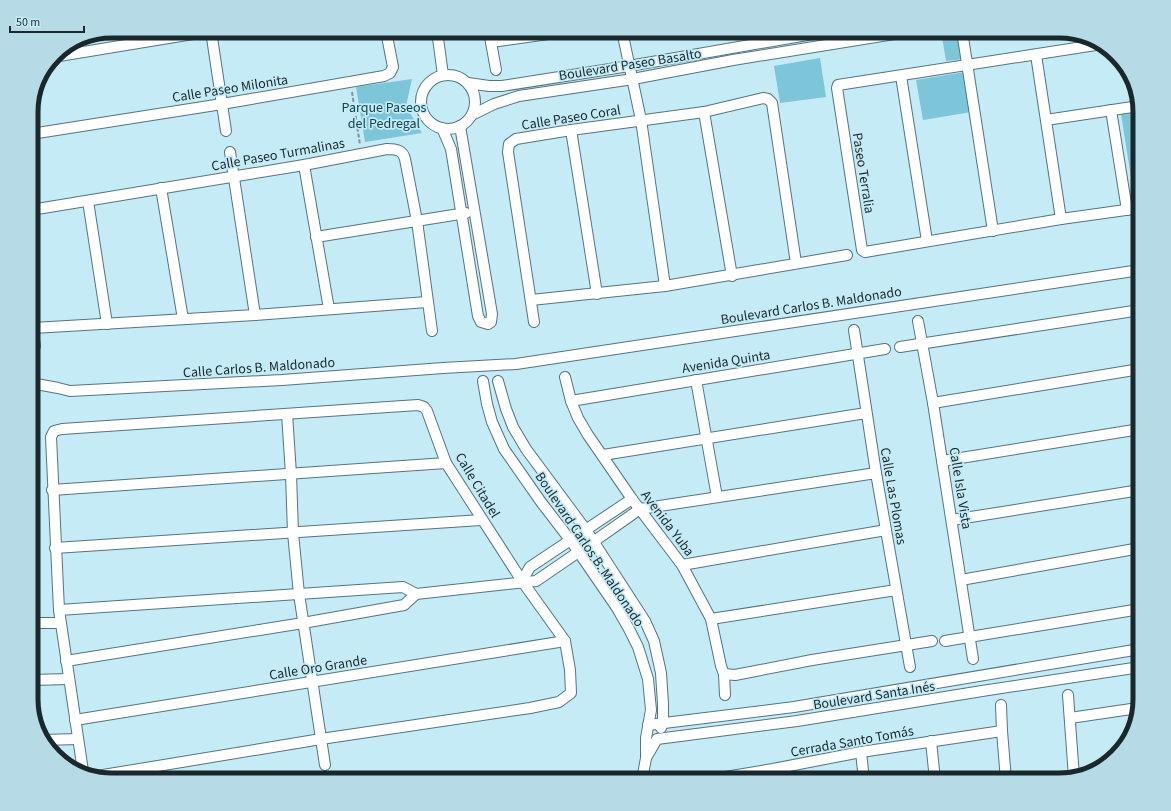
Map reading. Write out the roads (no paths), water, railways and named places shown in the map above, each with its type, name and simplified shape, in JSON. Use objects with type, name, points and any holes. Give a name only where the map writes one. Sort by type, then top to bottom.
[{"type":"street","points":[[64,55],[168,38]]},
{"type":"street","points":[[212,38],[226,131]]},
{"type":"street","name":"Calle Paseo Milonita","points":[[38,133],[222,104],[384,76],[391,71],[393,64],[387,38]]},
{"type":"street","points":[[438,38],[443,75]]},
{"type":"street","points":[[490,38],[496,70]]},
{"type":"street","points":[[491,42],[520,38]]},
{"type":"street","points":[[623,38],[641,120],[665,286]]},
{"type":"street","name":"Boulevard Paseo Basalto","points":[[468,83],[502,86],[790,38]]},
{"type":"street","name":"Boulevard Paseo Basalto","points":[[472,115],[494,104],[519,96],[633,79],[741,59],[870,38]]},
{"type":"street","points":[[963,38],[993,231]]},
{"type":"street","name":"Paseo Terralia","points":[[1091,46],[837,86],[862,250],[865,252],[1061,219],[1133,209]]},
{"type":"street","points":[[1036,55],[1061,219]]},
{"type":"street","points":[[443,75],[456,76],[468,83],[473,90],[475,107],[472,115],[467,121],[460,126],[451,129],[434,125],[427,119],[421,102],[423,92],[427,85],[434,79],[443,75]]},
{"type":"street","points":[[901,76],[927,241]]},
{"type":"street","name":"Calle Paseo Coral","points":[[534,322],[508,146],[516,139],[704,112],[763,98],[768,99],[772,104],[796,263]]},
{"type":"street","points":[[1046,120],[1133,107]]},
{"type":"street","points":[[1111,110],[1128,210]]},
{"type":"street","points":[[704,112],[732,276]]},
{"type":"street","points":[[442,128],[451,149],[478,316],[481,322],[488,324],[491,322],[492,314],[460,126]]},
{"type":"street","points":[[571,130],[598,294]]},
{"type":"street","name":"Calle Paseo Turmalinas","points":[[38,209],[394,149],[402,152],[405,159],[417,221],[432,331]]},
{"type":"street","points":[[230,152],[255,315]]},
{"type":"street","points":[[304,165],[329,309]]},
{"type":"street","points":[[160,188],[182,319]]},
{"type":"street","points":[[88,201],[107,324]]},
{"type":"street","points":[[316,238],[474,211]]},
{"type":"street","points":[[531,300],[665,286],[732,276],[796,263],[847,255]]},
{"type":"street","name":"Boulevard Carlos B. Maldonado","points":[[486,366],[537,362],[1133,271]]},
{"type":"street","points":[[38,328],[255,315],[427,302]]},
{"type":"street","points":[[900,347],[1133,311]]},
{"type":"street","name":"Calle Isla Vista","points":[[918,321],[933,403],[973,659]]},
{"type":"street","name":"Calle Las Plomas","points":[[854,330],[866,413],[910,667]]},
{"type":"street","name":"Avenida Quinta","points":[[571,401],[885,349]]},
{"type":"street","name":"Calle Carlos B. Maldonado","points":[[38,384],[70,391],[282,380],[486,366]]},
{"type":"street","points":[[933,403],[1133,370]]},
{"type":"street","name":"Avenida Yuba","points":[[565,377],[571,401],[578,418],[588,435],[632,499],[682,565],[711,619],[724,674],[725,695]]},
{"type":"street","points":[[696,380],[717,497]]},
{"type":"street","name":"Boulevard Carlos B. Maldonado","points":[[483,381],[492,422],[504,449],[541,502],[571,541],[617,608],[638,648],[648,679],[651,710],[646,738],[646,758]]},
{"type":"street","name":"Boulevard Carlos B. Maldonado","points":[[498,381],[513,427],[526,449],[586,530],[645,621],[654,641],[661,673],[662,723],[657,738]]},
{"type":"street","name":"Calle Citadel","points":[[52,490],[51,437],[54,431],[418,405],[424,407],[427,411],[446,463],[522,581],[565,641],[570,670],[571,693],[559,702],[321,739]]},
{"type":"street","points":[[603,455],[866,413]]},
{"type":"street","points":[[287,414],[293,533],[299,594],[325,765]]},
{"type":"street","points":[[942,461],[1133,430]]},
{"type":"street","points":[[82,766],[60,623],[52,490],[446,463]]},
{"type":"street","points":[[59,610],[403,587],[416,594],[522,581],[536,581],[640,509],[876,473]]},
{"type":"street","points":[[952,520],[1133,491]]},
{"type":"street","points":[[522,581],[530,568],[632,499]]},
{"type":"street","points":[[55,548],[482,520]]},
{"type":"street","points":[[682,565],[886,530]]},
{"type":"street","points":[[961,580],[1133,549]]},
{"type":"street","points":[[711,619],[896,590]]},
{"type":"street","points":[[66,661],[303,623],[404,605],[416,594]]},
{"type":"street","points":[[945,641],[1133,610]]},
{"type":"street","points":[[38,622],[60,623]]},
{"type":"street","name":"Calle Oro Grande","points":[[75,720],[565,641]]},
{"type":"street","points":[[724,674],[735,675],[812,660],[932,641]]},
{"type":"street","name":"Boulevard Santa Inés","points":[[648,725],[794,707],[1133,650]]},
{"type":"street","name":"Boulevard Santa Inés","points":[[657,738],[797,722],[990,690],[1133,669]]},
{"type":"street","points":[[38,680],[69,680]]},
{"type":"street","points":[[1068,695],[1074,771]]},
{"type":"street","points":[[1001,705],[1005,773]]},
{"type":"street","points":[[1070,718],[1132,709]]},
{"type":"street","name":"Cerrada Santo Tomás","points":[[749,773],[861,752],[1002,731]]},
{"type":"street","points":[[643,773],[646,758],[657,738],[646,738]]},
{"type":"street","points":[[50,740],[78,739]]},
{"type":"street","points":[[115,773],[321,739]]},
{"type":"street","points":[[931,741],[934,773]]},
{"type":"street","points":[[861,752],[863,773]]},
{"type":"park label","name":"Parque Paseos del Pedregal","points":[[384,116]]}]
